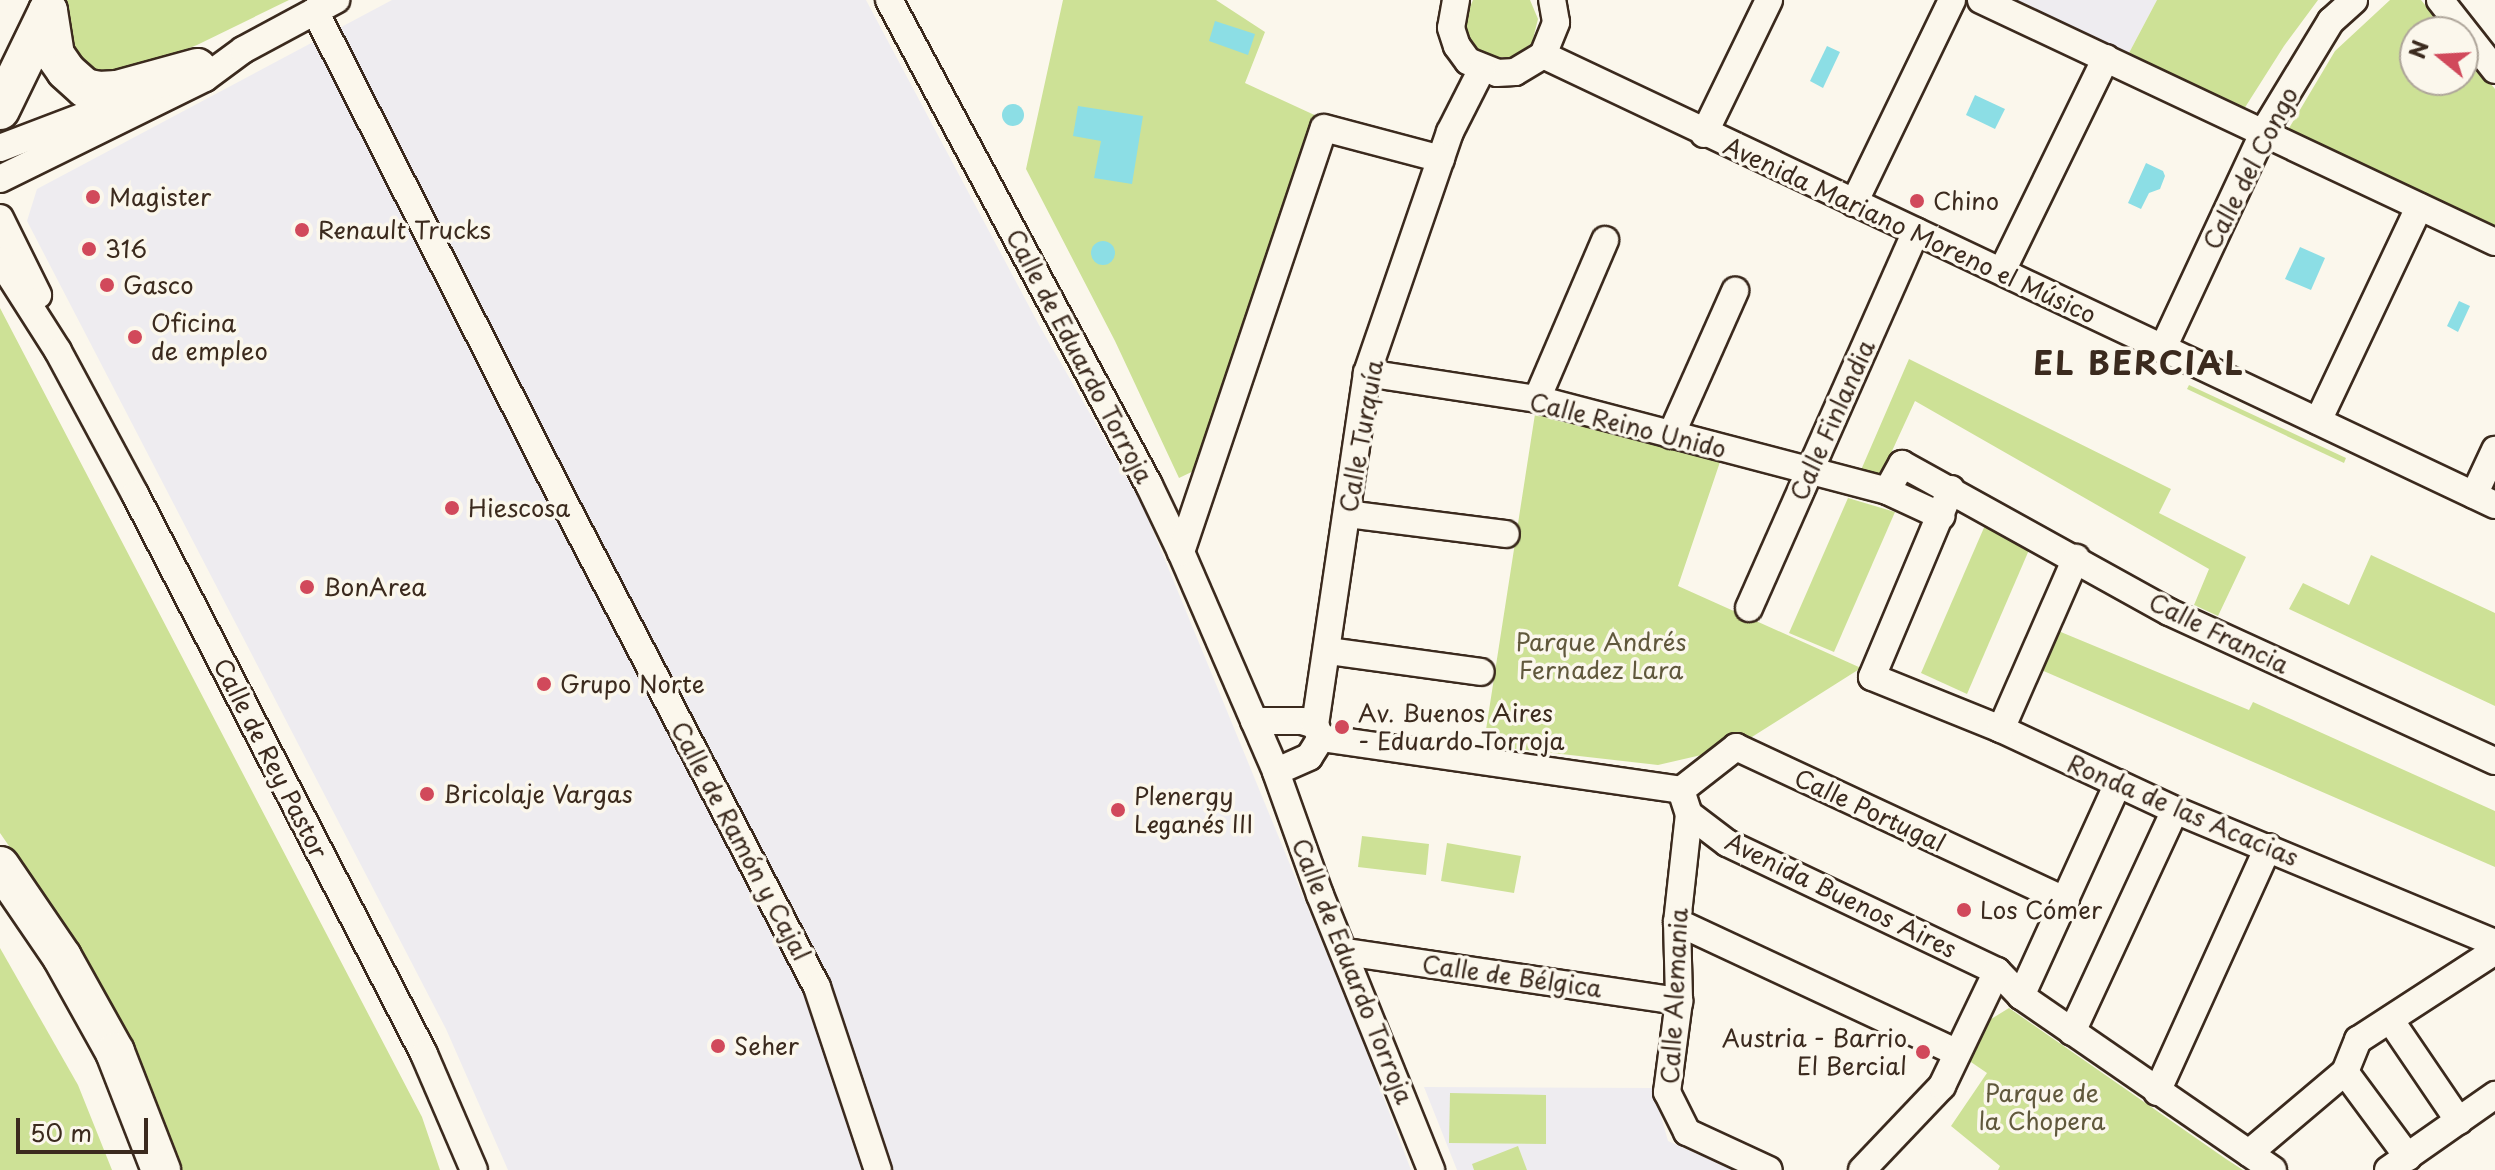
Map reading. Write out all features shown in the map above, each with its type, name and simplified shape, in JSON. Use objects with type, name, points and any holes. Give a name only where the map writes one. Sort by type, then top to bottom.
[{"type":"highway","points":[[49,6],[55,55],[73,79],[85,88],[117,90],[197,68]]},
{"type":"highway","points":[[0,110],[49,6]]},
{"type":"highway","points":[[0,866],[62,957],[115,1052],[161,1170]]},
{"type":"highway","points":[[0,912],[40,971],[94,1067],[134,1170]]},
{"type":"street","name":"Calle de Eduardo Torroja","points":[[889,0],[1149,485],[1181,552],[1276,772],[1320,895],[1346,952],[1431,1170]]},
{"type":"street","points":[[1456,0],[1451,28],[1457,46],[1468,61],[1482,69],[1515,72],[1543,55],[1556,22],[1552,0]]},
{"type":"street","points":[[1704,134],[1769,0]]},
{"type":"street","points":[[1854,203],[1952,0]]},
{"type":"street","points":[[1981,0],[2495,242]]},
{"type":"street","name":"Calle del Congo","points":[[2163,348],[2264,131],[2331,21],[2354,0]]},
{"type":"street","points":[[2440,0],[2495,70]]},
{"type":"street","points":[[0,148],[68,124],[243,50],[326,5]]},
{"type":"street","name":"Calle de Ramón y Cajal","points":[[326,5],[556,486],[817,987],[878,1170]]},
{"type":"street","points":[[0,179],[205,78],[243,50]]},
{"type":"street","name":"Avenida Mariano Moreno el Músico","points":[[1543,55],[1704,134],[2002,271],[2484,500]]},
{"type":"street","points":[[2002,271],[2106,58]]},
{"type":"street","name":"Calle Turquía","points":[[1318,732],[1367,373],[1441,159],[1482,69]]},
{"type":"street","points":[[1181,552],[1324,128],[1441,159]]},
{"type":"street","points":[[4,225],[10,193],[33,164]]},
{"type":"street","points":[[2318,421],[2419,207]]},
{"type":"street","name":"Calle de Rey Pastor","points":[[4,225],[45,309],[58,351]]},
{"type":"street","name":"Calle Finlandia","points":[[1749,608],[1916,231]]},
{"type":"street","points":[[1537,399],[1605,240]]},
{"type":"street","name":"Calle de Rey Pastor","points":[[0,260],[58,351],[424,1054],[474,1170]]},
{"type":"street","points":[[1671,435],[1735,291]]},
{"type":"street","name":"Calle Reino Unido","points":[[1367,373],[1537,399],[1887,491],[1941,516]]},
{"type":"street","points":[[2484,500],[2495,450]]},
{"type":"street","name":"Calle Francia","points":[[1887,491],[1902,464],[2169,612],[2495,761]]},
{"type":"street","points":[[1941,516],[1951,489]]},
{"type":"street","points":[[1347,514],[1506,534]]},
{"type":"street","name":"Ronda de las Acacias","points":[[1941,516],[1872,677],[2001,729],[2175,810],[2495,943]]},
{"type":"street","points":[[2001,729],[2076,558]]},
{"type":"street","points":[[1328,651],[1481,672]]},
{"type":"street","name":"Avenida Buenos Aires","points":[[1254,721],[1685,802],[1727,843],[1997,971],[2021,996],[2273,1170]]},
{"type":"street","points":[[1276,772],[1309,757],[1318,732]]},
{"type":"street","name":"Calle Portugal","points":[[1685,802],[1736,747],[2066,901]]},
{"type":"street","points":[[2021,996],[2118,783]]},
{"type":"street","name":"Calle Alemania","points":[[1685,802],[1677,922],[1679,1001],[1667,1092],[1687,1132],[1769,1170]]},
{"type":"street","points":[[2072,1032],[2175,810]]},
{"type":"street","points":[[2157,1092],[2268,847]]},
{"type":"street","points":[[1677,922],[1956,1052]]},
{"type":"street","points":[[2249,1153],[2345,1072],[2358,1040],[2495,951]]},
{"type":"street","name":"Calle de Bélgica","points":[[1346,952],[1679,1001]]},
{"type":"street","points":[[1862,1170],[1942,1086],[1997,971]]},
{"type":"street","points":[[2391,1021],[2459,1121]]},
{"type":"street","points":[[2345,1072],[2398,1164],[2495,1095]]},
{"type":"shaded area","points":[[392,0],[866,0],[1039,325],[1142,504],[1360,1035],[1411,1170],[508,1170],[446,1029],[27,221],[37,189]]},
{"type":"shaded area","points":[[2014,0],[2157,0],[2129,53]]},
{"type":"shaded area","points":[[1424,1087],[1653,1088],[1668,1141],[1733,1170],[1457,1170]]},
{"type":"green space","points":[[67,0],[289,0],[197,45],[119,75],[97,76],[63,40]]},
{"type":"green space","points":[[1063,0],[1216,0],[1265,32],[1245,83],[1321,118],[1202,467],[1179,478],[1115,341],[1026,169]]},
{"type":"green space","points":[[1473,0],[1530,0],[1538,19],[1532,43],[1512,57],[1489,57],[1479,51],[1466,31],[1465,19]]},
{"type":"green space","points":[[2157,0],[2318,0],[2244,109],[2129,53]]},
{"type":"green space","points":[[2390,0],[2421,0],[2434,16],[2399,16],[2399,96],[2479,96],[2479,70],[2495,89],[2495,234],[2285,135],[2335,51]]},
{"type":"green space","points":[[0,308],[422,1117],[440,1170],[179,1170],[71,936],[0,833]]},
{"type":"green space","points":[[1909,359],[2171,489],[2159,513],[2246,557],[2218,616],[2194,605],[2209,569],[1915,401],[1881,475],[1861,470]]},
{"type":"green space","points":[[2189,385],[2346,458],[2344,463],[2187,389]]},
{"type":"green space","name":"Parque Andrés Fernadez Lara","points":[[1535,414],[1721,459],[1678,586],[1861,668],[1736,747],[1658,765],[1518,749],[1483,749]]},
{"type":"green space","points":[[1848,498],[1895,512],[1834,652],[1789,633]]},
{"type":"green space","points":[[1986,523],[2029,550],[1967,694],[1921,673]]},
{"type":"green space","points":[[2371,555],[2495,613],[2495,706],[2289,609],[2303,583],[2349,605]]},
{"type":"green space","points":[[2056,630],[2249,710],[2253,702],[2495,811],[2495,867],[2039,669]]},
{"type":"green space","points":[[1362,836],[1429,844],[1426,875],[1358,867]]},
{"type":"green space","points":[[1447,843],[1521,856],[1514,893],[1441,881]]},
{"type":"green space","points":[[0,948],[78,1085],[112,1170],[0,1170]]},
{"type":"green space","name":"Parque de la Chopera","points":[[2009,1008],[2243,1170],[1998,1170],[2000,1166],[1951,1126],[1987,1073],[1968,1060],[1988,1021]]},
{"type":"green space","points":[[1450,1093],[1546,1095],[1546,1144],[1449,1143]]},
{"type":"green space","points":[[1518,1146],[1527,1170],[1474,1170],[1472,1164]]},
{"type":"water","points":[[1215,21],[1255,34],[1248,55],[1209,41]]},
{"type":"water","points":[[1827,46],[1840,52],[1823,88],[1810,81]]},
{"type":"water","points":[[1975,95],[2005,109],[1995,129],[1966,115]]},
{"type":"water","points":[[1013,104],[1021,107],[1024,115],[1021,123],[1013,126],[1005,123],[1002,115],[1005,107]]},
{"type":"water","points":[[1078,106],[1143,116],[1132,184],[1094,178],[1101,141],[1073,136]]},
{"type":"water","points":[[2146,163],[2163,171],[2165,176],[2160,189],[2149,193],[2141,209],[2128,203]]},
{"type":"water","points":[[1103,241],[1112,244],[1115,253],[1112,262],[1103,265],[1094,262],[1091,253],[1094,244]]},
{"type":"water","points":[[2300,247],[2325,258],[2311,290],[2285,279]]},
{"type":"water","points":[[2459,301],[2470,306],[2458,332],[2447,326]]},
{"type":"place","name":"Magister","points":[[93,197]]},
{"type":"place","name":"Chino","points":[[1917,201]]},
{"type":"place","name":"Renault Trucks","points":[[302,230]]},
{"type":"place","name":"316","points":[[89,249]]},
{"type":"place","name":"Gasco","points":[[107,285]]},
{"type":"place","name":"Oficina de empleo","points":[[135,337]]},
{"type":"place","name":"Hiescosa","points":[[452,508]]},
{"type":"place","name":"BonArea","points":[[307,587]]},
{"type":"place","name":"Grupo Norte","points":[[544,684]]},
{"type":"place","name":"Av. Buenos Aires - Eduardo Torroja","points":[[1342,727]]},
{"type":"place","name":"Bricolaje Vargas","points":[[427,794]]},
{"type":"place","name":"Plenergy Leganés III","points":[[1118,810]]},
{"type":"place","name":"Los Cómer","points":[[1964,910]]},
{"type":"place","name":"Seher","points":[[718,1046]]},
{"type":"place","name":"Austria - Barrio El Bercial","points":[[1923,1052]]},
{"type":"district","name":"EL BERCIAL","points":[[2139,362]]}]
